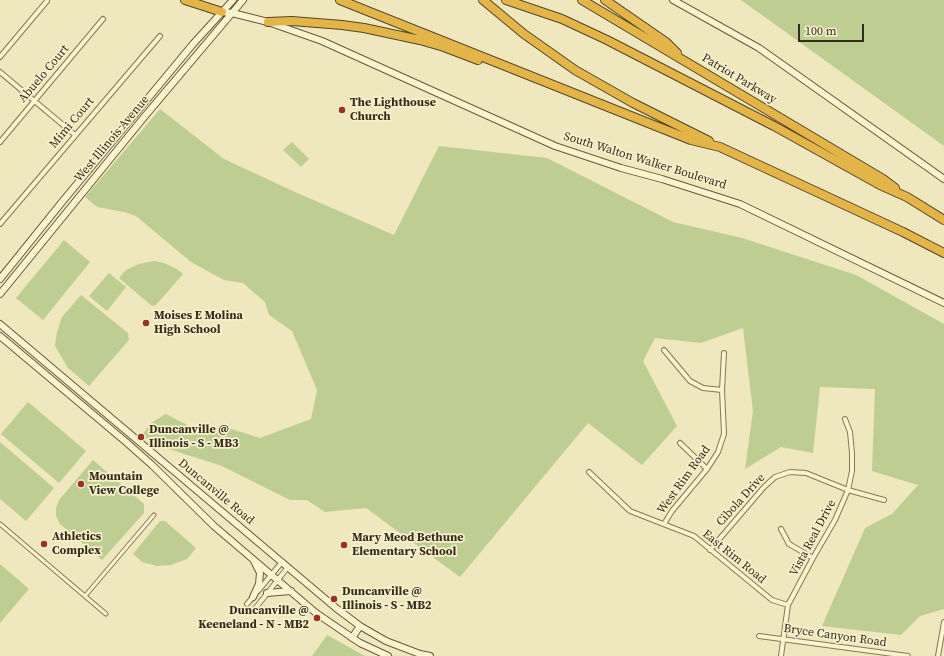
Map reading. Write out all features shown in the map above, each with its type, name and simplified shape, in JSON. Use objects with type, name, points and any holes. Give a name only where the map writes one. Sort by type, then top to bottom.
[{"type":"highway","points":[[185,0],[222,12]]},
{"type":"highway","points":[[340,0],[691,140],[720,147]]},
{"type":"highway","points":[[483,0],[524,34],[575,70],[633,103],[720,147],[903,232],[944,253]]},
{"type":"highway","name":"Patriot Parkway","points":[[582,0],[883,179],[907,197]]},
{"type":"highway","points":[[605,0],[666,42],[688,63]]},
{"type":"highway","points":[[508,1],[562,19],[607,40],[774,126],[880,185],[907,197],[944,220]]},
{"type":"highway","points":[[268,22],[292,21],[342,25],[389,32],[444,47],[510,72],[540,79]]},
{"type":"main road","name":"West Illinois Avenue","points":[[0,279],[181,58],[233,0]]},
{"type":"main road","name":"West Illinois Avenue","points":[[0,294],[69,207],[243,0]]},
{"type":"main road","points":[[673,0],[759,48],[944,179]]},
{"type":"main road","name":"South Walton Walker Boulevard","points":[[222,12],[268,22],[322,41],[555,146],[621,168],[662,179],[740,204],[944,303]]},
{"type":"main road","points":[[181,58],[188,65]]},
{"type":"main road","points":[[149,97],[155,103]]},
{"type":"main road","points":[[62,202],[69,207]]},
{"type":"main road","name":"Duncanville Road","points":[[0,324],[336,608],[360,626],[397,645],[420,654],[430,656]]},
{"type":"main road","name":"Duncanville Road","points":[[0,336],[126,442],[152,465],[203,517],[316,613],[352,638],[388,656]]},
{"type":"main road","points":[[253,597],[259,584],[260,573],[254,559]]},
{"type":"main road","points":[[267,594],[291,591]]},
{"type":"main road","points":[[352,638],[360,626]]},
{"type":"street","points":[[0,56],[47,1]]},
{"type":"street","name":"Abuelo Court","points":[[0,142],[103,20]]},
{"type":"street","name":"Mimi Court","points":[[0,224],[160,36]]},
{"type":"street","points":[[0,72],[75,135]]},
{"type":"street","points":[[664,350],[690,381],[704,388],[722,390]]},
{"type":"street","name":"West Rim Road","points":[[664,524],[672,511],[707,469],[718,452],[724,434],[722,390],[724,353]]},
{"type":"street","name":"Vista Real Drive","points":[[781,656],[788,605],[812,558],[835,520],[848,490],[852,471],[852,453],[850,432],[845,418]]},
{"type":"street","points":[[680,444],[707,469]]},
{"type":"street","name":"East Rim Road","points":[[589,472],[630,511],[694,536],[772,600],[788,605]]},
{"type":"street","name":"Cibola Drive","points":[[710,550],[764,487],[775,477],[790,472],[806,473],[848,490],[884,500]]},
{"type":"street","points":[[85,596],[154,515]]},
{"type":"street","points":[[0,524],[106,614]]},
{"type":"street","points":[[781,530],[789,544],[812,558]]},
{"type":"street","points":[[247,604],[282,562]]},
{"type":"street","points":[[254,610],[288,567]]},
{"type":"street","points":[[938,656],[944,622]]},
{"type":"street","name":"Bryce Canyon Road","points":[[759,636],[908,656]]},
{"type":"green space","points":[[741,0],[944,0],[944,146]]},
{"type":"green space","points":[[160,109],[224,159],[394,235],[439,146],[547,158],[673,222],[742,238],[856,275],[944,324],[944,609],[920,616],[901,635],[822,626],[865,528],[892,514],[918,485],[872,471],[875,389],[820,387],[813,453],[781,447],[745,469],[753,411],[743,328],[701,343],[655,338],[643,361],[677,426],[642,465],[588,423],[460,577],[366,508],[325,512],[307,500],[290,500],[222,466],[156,445],[142,435],[151,423],[166,414],[191,427],[228,428],[260,438],[311,419],[317,390],[292,331],[269,315],[265,302],[243,283],[224,280],[191,262],[136,216],[97,207],[85,197]]},
{"type":"green space","points":[[292,142],[309,159],[301,167],[283,150]]},
{"type":"green space","points":[[64,240],[90,262],[43,320],[16,298]]},
{"type":"green space","points":[[154,261],[164,263],[177,269],[183,274],[156,305],[152,306],[119,278],[126,270],[139,264]]},
{"type":"green space","points":[[109,273],[126,287],[107,311],[89,296]]},
{"type":"green space","points":[[81,295],[128,333],[129,340],[89,386],[68,368],[55,346],[57,332],[62,317]]},
{"type":"green space","points":[[28,402],[86,451],[59,483],[1,434]]},
{"type":"green space","points":[[0,442],[54,488],[26,521],[0,499]]},
{"type":"green space","points":[[93,460],[144,504],[144,513],[102,560],[60,524],[56,516],[56,508],[59,500]]},
{"type":"green space","points":[[160,521],[165,521],[196,548],[187,559],[171,565],[157,566],[142,562],[133,554]]},
{"type":"green space","points":[[0,564],[29,589],[0,623]]},
{"type":"green space","points":[[327,635],[365,656],[312,656]]},
{"type":"place","name":"The Lighthouse Church","points":[[342,110]]},
{"type":"place","name":"Moises E Molina High School","points":[[146,323]]},
{"type":"place","name":"Duncanville @ Illinois - S - MB3","points":[[141,437]]},
{"type":"place","name":"Mountain View College","points":[[81,484]]},
{"type":"place","name":"Athletics Complex","points":[[44,544]]},
{"type":"place","name":"Mary Meod Bethune Elementary School","points":[[344,545]]},
{"type":"place","name":"Duncanville @ Illinois - S - MB2","points":[[334,599]]},
{"type":"place","name":"Duncanville @ Keeneland - N - MB2","points":[[317,618]]}]
